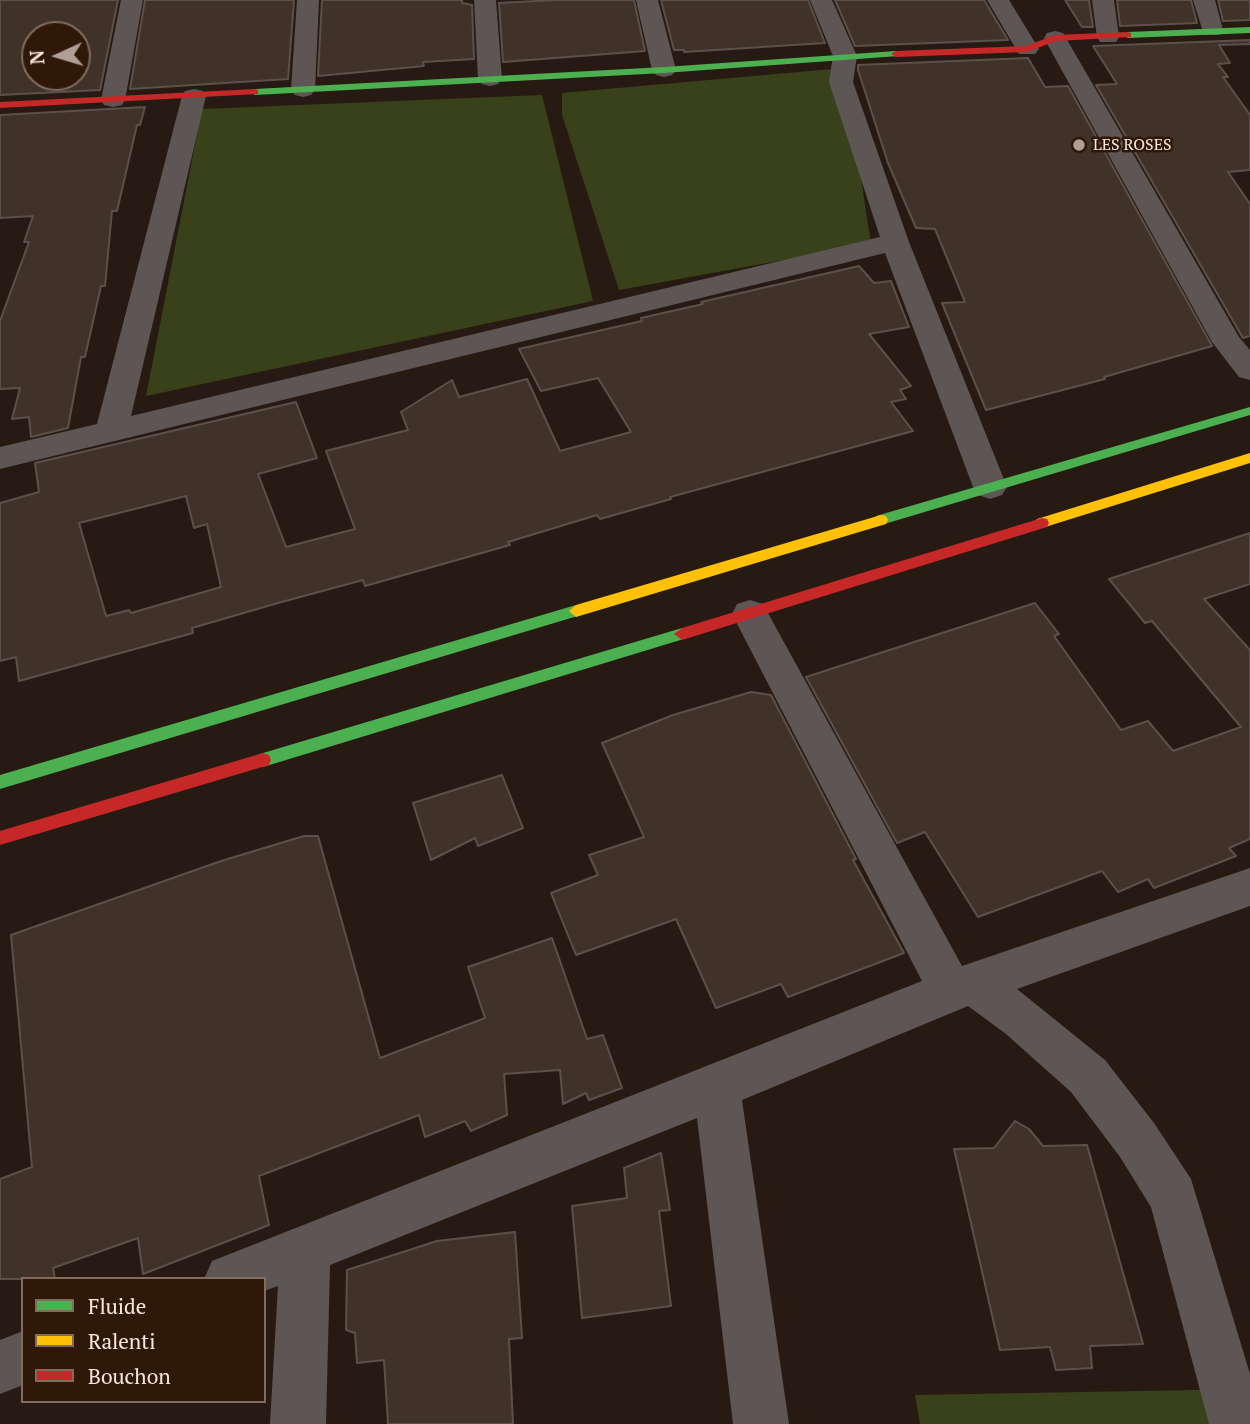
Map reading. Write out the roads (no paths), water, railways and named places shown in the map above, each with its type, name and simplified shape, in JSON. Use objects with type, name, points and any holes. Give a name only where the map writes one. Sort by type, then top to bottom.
[{"type":"main road","points":[[0,105],[664,70],[845,55],[1027,50],[1055,38],[1250,30]]},
{"type":"main road","points":[[0,782],[1250,411]]},
{"type":"main road","points":[[0,838],[750,614],[1250,458]]},
{"type":"street","points":[[113,100],[132,0]]},
{"type":"street","points":[[303,90],[308,0]]},
{"type":"street","points":[[485,0],[490,79]]},
{"type":"street","points":[[647,0],[664,70]]},
{"type":"street","points":[[821,0],[845,55],[841,82],[895,242],[990,487]]},
{"type":"street","points":[[998,0],[1027,50]]},
{"type":"street","points":[[1103,0],[1108,37]]},
{"type":"street","points":[[1204,0],[1212,30]]},
{"type":"street","points":[[1055,38],[1227,342],[1250,370]]},
{"type":"street","points":[[111,432],[194,96]]},
{"type":"street","points":[[0,458],[895,242]]},
{"type":"street","points":[[750,614],[962,987],[1023,1019],[1088,1076],[1137,1140],[1173,1197],[1237,1424]]},
{"type":"street","points":[[235,1277],[962,987],[1250,887]]},
{"type":"street","points":[[717,1087],[761,1424]]},
{"type":"street","points":[[298,1424],[304,1250]]},
{"type":"street","points":[[0,1367],[21,1359]]},
{"type":"place","name":"LES ROSES","points":[[1079,145]]}]
